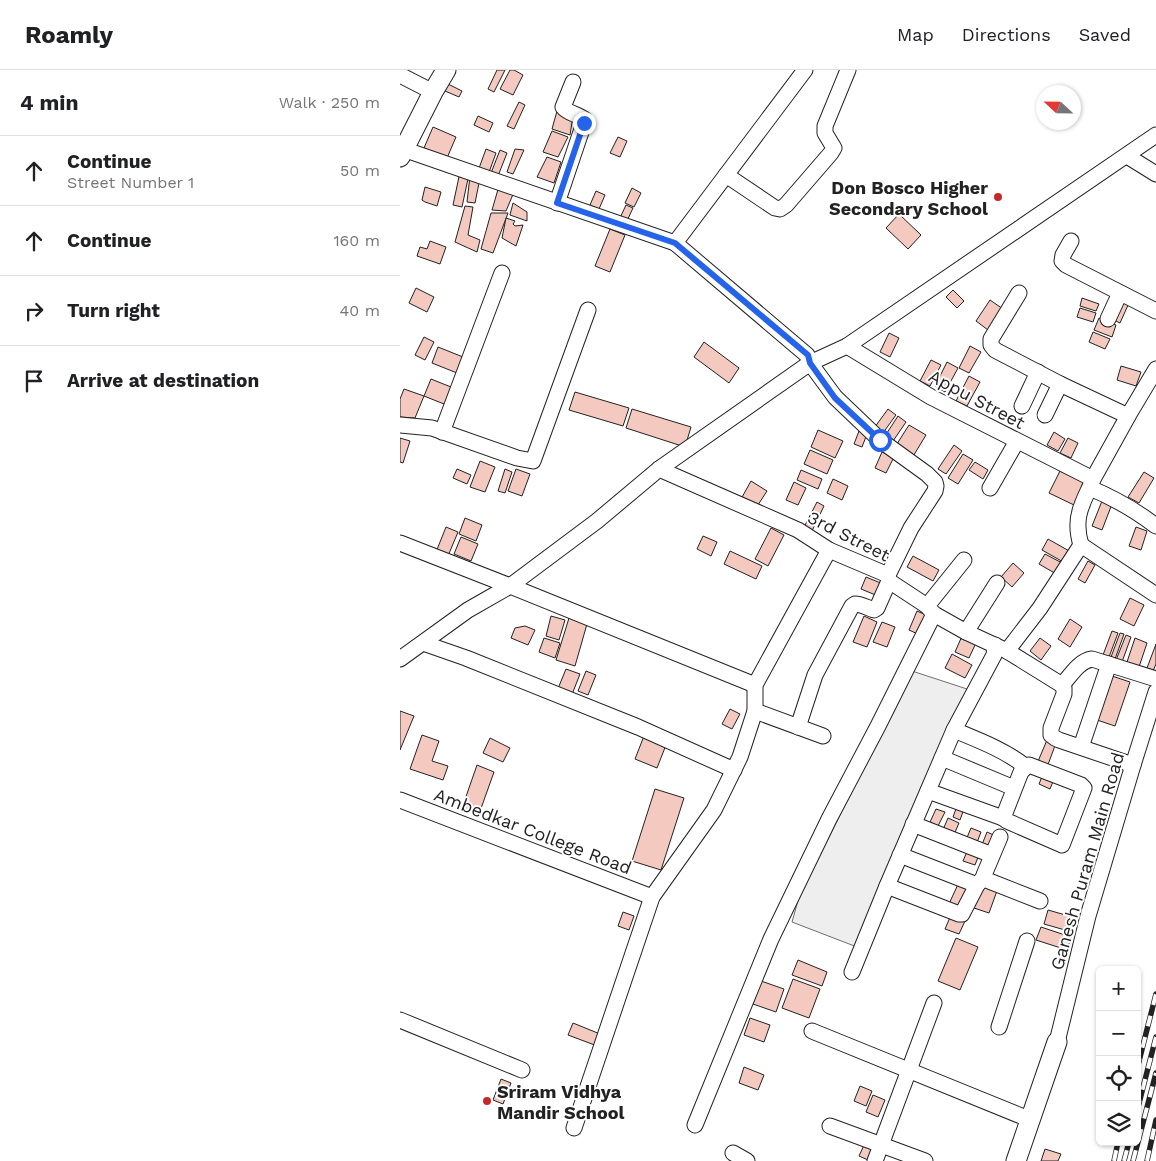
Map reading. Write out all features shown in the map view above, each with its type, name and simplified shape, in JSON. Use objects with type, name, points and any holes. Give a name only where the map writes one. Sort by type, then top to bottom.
[{"type":"main road","points":[[401,151],[446,70]]},
{"type":"main road","points":[[1016,1161],[1057,1042]]},
{"type":"street","points":[[675,243],[804,70]]},
{"type":"street","points":[[726,174],[775,208],[780,209],[786,205],[834,148],[825,133],[825,126],[848,70]]},
{"type":"street","points":[[400,75],[433,92]]},
{"type":"street","points":[[557,203],[584,123],[584,119],[562,107],[573,82]]},
{"type":"street","points":[[400,659],[468,610],[510,586],[597,521],[659,468],[810,363],[847,346],[1156,135]]},
{"type":"street","points":[[401,151],[675,243],[808,355],[810,363],[835,398],[880,440],[927,474],[935,482],[935,491],[911,528],[888,578],[877,608],[874,610],[854,604],[852,606],[815,675],[798,727]]},
{"type":"street","points":[[1126,156],[1156,174]]},
{"type":"street","points":[[1071,241],[1063,255],[1062,261],[1066,265],[1156,311]]},
{"type":"street","points":[[442,432],[502,273]]},
{"type":"street","points":[[1019,293],[991,339],[991,345],[995,350],[1060,384],[1128,416]]},
{"type":"street","points":[[1108,319],[1120,293]]},
{"type":"street","points":[[400,425],[432,428],[517,458],[533,460],[588,310]]},
{"type":"street","name":"Appu Street","points":[[847,346],[931,397],[1017,441],[1092,483],[1156,526]]},
{"type":"street","points":[[852,972],[954,730],[994,655],[1040,608],[1080,545],[1078,534],[1079,513],[1082,503],[1128,416],[1156,369]]},
{"type":"street","points":[[1022,406],[1038,372]]},
{"type":"street","points":[[1045,415],[1060,384]]},
{"type":"street","points":[[990,488],[1017,441]]},
{"type":"street","name":"3rd Street","points":[[659,468],[798,530],[829,550],[888,578],[931,610],[966,632],[1001,648],[1062,685]]},
{"type":"street","points":[[400,543],[755,686]]},
{"type":"street","points":[[1080,545],[1156,595]]},
{"type":"street","points":[[574,1128],[652,897],[714,810],[740,757],[754,711],[755,686],[829,550]]},
{"type":"street","points":[[694,1125],[771,938],[829,819],[878,726],[931,610],[964,560]]},
{"type":"street","points":[[966,632],[996,583]]},
{"type":"street","points":[[423,643],[466,658],[638,727],[734,770]]},
{"type":"street","points":[[1133,765],[1081,748],[1051,735],[1051,728],[1064,694],[1062,685],[1081,664],[1086,660],[1092,659],[1156,678]]},
{"type":"street","points":[[1081,748],[1109,664]]},
{"type":"street","name":"Ganesh Puram Main Road","points":[[1057,1042],[1088,916],[1156,692]]},
{"type":"street","points":[[754,711],[823,736]]},
{"type":"street","points":[[928,790],[1003,818],[1062,845],[1084,788],[1081,785],[1026,766],[993,747],[954,730]]},
{"type":"street","points":[[942,758],[1014,788]]},
{"type":"street","points":[[1003,818],[1021,772],[1026,766]]},
{"type":"street","name":"Ambedkar College Road","points":[[400,800],[652,897]]},
{"type":"street","points":[[913,824],[992,855]]},
{"type":"street","points":[[887,886],[962,914],[980,881],[1000,837]]},
{"type":"street","points":[[900,855],[980,881],[986,879],[1040,901]]},
{"type":"street","points":[[999,1026],[1027,941]]},
{"type":"street","points":[[875,1161],[934,1003]]},
{"type":"street","points":[[400,1020],[522,1070]]},
{"type":"street","points":[[812,1031],[1031,1120]]},
{"type":"street","points":[[830,1126],[925,1161]]},
{"type":"street","points":[[733,1153],[747,1161]]},
{"type":"shaded area","points":[[912,671],[970,690],[857,947],[792,922],[799,897]]},
{"type":"building","points":[[497,70],[505,70],[494,92],[488,89]]},
{"type":"building","points":[[510,70],[523,75],[513,95],[500,89]]},
{"type":"building","points":[[448,84],[462,91],[459,97],[445,91]]},
{"type":"building","points":[[519,102],[525,105],[514,129],[507,126]]},
{"type":"building","points":[[557,111],[573,116],[570,135],[552,129]]},
{"type":"building","points":[[478,116],[493,123],[489,132],[474,125]]},
{"type":"building","points":[[433,127],[456,137],[447,158],[424,148]]},
{"type":"building","points":[[552,131],[568,137],[558,157],[543,152]]},
{"type":"building","points":[[618,137],[627,141],[620,157],[610,153]]},
{"type":"building","points":[[486,149],[496,153],[488,175],[478,171]]},
{"type":"building","points":[[515,149],[524,150],[513,174],[507,172]]},
{"type":"building","points":[[500,150],[507,153],[498,176],[491,173]]},
{"type":"building","points":[[547,157],[561,162],[554,183],[537,177]]},
{"type":"building","points":[[460,172],[469,174],[462,207],[453,205]]},
{"type":"building","points":[[470,176],[480,178],[475,203],[467,202]]},
{"type":"building","points":[[499,186],[514,192],[506,211],[492,210]]},
{"type":"building","points":[[425,187],[441,192],[437,206],[422,200]]},
{"type":"building","points":[[632,188],[641,193],[634,207],[625,203]]},
{"type":"building","points":[[596,191],[605,195],[599,209],[590,205]]},
{"type":"building","points":[[513,203],[527,212],[527,221],[510,215]]},
{"type":"building","points":[[626,205],[633,208],[626,223],[619,220]]},
{"type":"building","points":[[465,206],[473,207],[468,235],[480,240],[477,252],[455,242]]},
{"type":"building","points":[[491,213],[508,213],[493,253],[481,249]]},
{"type":"building","points":[[899,214],[921,235],[908,249],[886,228]]},
{"type":"building","points":[[506,218],[515,221],[513,224],[515,226],[523,225],[516,246],[502,238]]},
{"type":"building","points":[[610,229],[625,235],[610,272],[595,266]]},
{"type":"building","points":[[430,241],[446,247],[440,264],[417,256],[420,247],[427,249]]},
{"type":"building","points":[[416,288],[434,297],[427,312],[409,303]]},
{"type":"building","points":[[953,290],[964,301],[957,308],[946,297]]},
{"type":"building","points":[[1082,298],[1099,304],[1096,311],[1080,306]]},
{"type":"building","points":[[1119,299],[1129,303],[1120,323],[1110,318]]},
{"type":"building","points":[[990,300],[1003,309],[988,330],[976,321]]},
{"type":"building","points":[[1080,308],[1096,313],[1093,322],[1077,317]]},
{"type":"building","points":[[1099,318],[1116,325],[1112,337],[1094,330]]},
{"type":"building","points":[[1093,332],[1110,339],[1105,349],[1089,342]]},
{"type":"building","points":[[889,333],[899,338],[890,357],[880,352]]},
{"type":"building","points":[[424,337],[434,342],[425,360],[415,355]]},
{"type":"building","points":[[704,342],[739,368],[729,383],[694,357]]},
{"type":"building","points":[[970,346],[981,352],[969,373],[959,368]]},
{"type":"building","points":[[438,347],[463,357],[457,373],[432,363]]},
{"type":"building","points":[[931,360],[941,365],[930,386],[920,381]]},
{"type":"building","points":[[947,362],[958,368],[945,392],[935,386]]},
{"type":"building","points":[[1121,366],[1141,372],[1136,386],[1117,380]]},
{"type":"building","points":[[969,376],[980,382],[967,406],[956,401]]},
{"type":"building","points":[[431,379],[456,389],[449,406],[424,396]]},
{"type":"building","points":[[404,389],[424,396],[415,418],[400,417],[400,399]]},
{"type":"building","points":[[575,392],[629,408],[623,426],[569,410]]},
{"type":"building","points":[[632,409],[691,427],[685,447],[626,428]]},
{"type":"building","points":[[888,409],[896,415],[880,437],[872,431]]},
{"type":"building","points":[[898,416],[906,422],[891,444],[883,439]]},
{"type":"building","points":[[909,425],[926,435],[912,458],[895,447]]},
{"type":"building","points":[[818,430],[843,441],[835,458],[811,447]]},
{"type":"building","points":[[859,431],[867,434],[862,447],[854,444]]},
{"type":"building","points":[[1054,432],[1065,439],[1058,451],[1047,445]]},
{"type":"building","points":[[400,438],[410,441],[403,463],[400,462]]},
{"type":"building","points":[[1068,438],[1078,443],[1071,458],[1060,453]]},
{"type":"building","points":[[954,445],[962,451],[946,474],[938,469]]},
{"type":"building","points":[[810,450],[833,460],[827,474],[804,464]]},
{"type":"building","points":[[882,452],[894,457],[886,473],[875,468]]},
{"type":"building","points":[[963,454],[973,460],[958,484],[948,478]]},
{"type":"building","points":[[480,461],[495,467],[485,492],[470,487]]},
{"type":"building","points":[[975,462],[988,470],[983,479],[969,470]]},
{"type":"building","points":[[457,469],[471,475],[467,484],[453,478]]},
{"type":"building","points":[[505,469],[512,472],[505,493],[498,491]]},
{"type":"building","points":[[516,469],[530,474],[522,496],[508,491]]},
{"type":"building","points":[[801,470],[822,479],[818,489],[797,480]]},
{"type":"building","points":[[1060,471],[1085,483],[1074,505],[1049,493]]},
{"type":"building","points":[[1144,472],[1154,478],[1139,503],[1128,497]]},
{"type":"building","points":[[833,479],[848,486],[842,500],[827,493]]},
{"type":"building","points":[[751,481],[767,491],[756,508],[741,499]]},
{"type":"building","points":[[794,482],[806,488],[798,505],[786,500]]},
{"type":"building","points":[[1102,501],[1112,504],[1102,530],[1092,526]]},
{"type":"building","points":[[817,502],[824,506],[811,533],[803,529]]},
{"type":"building","points":[[465,518],[482,525],[476,541],[459,534]]},
{"type":"building","points":[[446,527],[458,532],[448,556],[436,552]]},
{"type":"building","points":[[1136,527],[1147,531],[1141,550],[1129,546]]},
{"type":"building","points":[[771,528],[784,535],[768,566],[755,559]]},
{"type":"building","points":[[703,536],[717,542],[711,556],[697,549]]},
{"type":"building","points":[[461,537],[478,544],[471,561],[454,554]]},
{"type":"building","points":[[1048,539],[1071,552],[1065,563],[1042,550]]},
{"type":"building","points":[[730,551],[762,566],[756,579],[724,564]]},
{"type":"building","points":[[1045,554],[1064,564],[1058,575],[1039,564]]},
{"type":"building","points":[[913,556],[939,570],[933,581],[907,567]]},
{"type":"building","points":[[1088,561],[1095,565],[1085,583],[1078,579]]},
{"type":"building","points":[[1013,563],[1024,573],[1012,587],[1001,577]]},
{"type":"building","points":[[866,577],[883,584],[878,596],[861,589]]},
{"type":"building","points":[[1130,598],[1144,605],[1134,626],[1120,619]]},
{"type":"building","points":[[917,611],[928,616],[920,635],[909,630]]},
{"type":"building","points":[[551,616],[565,620],[559,640],[546,636]]},
{"type":"building","points":[[864,616],[877,622],[867,647],[853,642]]},
{"type":"building","points":[[569,618],[587,624],[575,666],[556,660]]},
{"type":"building","points":[[1070,619],[1082,627],[1070,647],[1058,639]]},
{"type":"building","points":[[882,622],[895,627],[887,647],[873,642]]},
{"type":"building","points":[[525,626],[535,630],[528,645],[511,638],[515,628]]},
{"type":"building","points":[[1112,631],[1118,633],[1109,657],[1103,655]]},
{"type":"building","points":[[1120,633],[1124,634],[1115,659],[1111,657]]},
{"type":"building","points":[[1126,635],[1131,637],[1122,662],[1116,660]]},
{"type":"building","points":[[962,636],[976,643],[969,658],[955,652]]},
{"type":"building","points":[[544,638],[560,643],[555,658],[539,652]]},
{"type":"building","points":[[1040,638],[1051,646],[1041,660],[1030,651]]},
{"type":"building","points":[[1135,638],[1147,643],[1138,670],[1126,665]]},
{"type":"building","points":[[1156,644],[1156,664],[1153,671],[1147,668]]},
{"type":"building","points":[[952,654],[972,665],[965,678],[945,668]]},
{"type":"building","points":[[566,669],[580,674],[571,697],[557,691]]},
{"type":"building","points":[[586,671],[596,675],[588,695],[578,691]]},
{"type":"building","points":[[1112,676],[1130,682],[1115,726],[1097,720]]},
{"type":"building","points":[[730,709],[740,714],[732,729],[722,724]]},
{"type":"building","points":[[400,711],[414,716],[400,750]]},
{"type":"building","points":[[422,735],[439,741],[432,761],[448,766],[443,780],[410,769]]},
{"type":"building","points":[[644,736],[666,745],[657,768],[635,759]]},
{"type":"building","points":[[490,738],[510,748],[503,762],[483,753]]},
{"type":"building","points":[[1047,740],[1056,743],[1046,770],[1036,766]]},
{"type":"building","points":[[477,765],[494,772],[479,814],[462,808]]},
{"type":"building","points":[[1043,774],[1054,779],[1050,789],[1039,784]]},
{"type":"building","points":[[655,789],[684,798],[661,870],[632,861]]},
{"type":"building","points":[[957,806],[964,809],[960,820],[953,817]]},
{"type":"building","points":[[936,809],[945,812],[938,826],[930,822]]},
{"type":"building","points":[[948,818],[959,823],[953,837],[942,832]]},
{"type":"building","points":[[971,828],[981,832],[976,845],[966,840]]},
{"type":"building","points":[[987,832],[998,837],[993,851],[981,847]]},
{"type":"building","points":[[969,847],[980,852],[975,865],[963,861]]},
{"type":"building","points":[[960,880],[973,886],[962,912],[948,906]]},
{"type":"building","points":[[983,882],[998,888],[989,913],[974,908]]},
{"type":"building","points":[[1048,910],[1076,918],[1072,932],[1044,924]]},
{"type":"building","points":[[623,912],[634,916],[629,930],[618,926]]},
{"type":"building","points":[[951,915],[965,921],[959,934],[945,929]]},
{"type":"building","points":[[1041,927],[1071,937],[1067,950],[1036,940]]},
{"type":"building","points":[[956,938],[978,947],[960,990],[938,981]]},
{"type":"building","points":[[798,960],[827,972],[822,986],[792,975]]},
{"type":"building","points":[[793,979],[820,989],[809,1018],[782,1008]]},
{"type":"building","points":[[761,981],[784,989],[776,1012],[753,1004]]},
{"type":"building","points":[[750,1018],[770,1025],[764,1042],[744,1035]]},
{"type":"building","points":[[573,1023],[605,1036],[600,1047],[568,1035]]},
{"type":"building","points":[[744,1067],[764,1075],[758,1090],[739,1083]]},
{"type":"building","points":[[501,1079],[511,1083],[503,1104],[493,1100]]},
{"type":"building","points":[[860,1086],[872,1091],[866,1106],[854,1101]]},
{"type":"building","points":[[873,1095],[885,1100],[878,1117],[866,1112]]},
{"type":"building","points":[[865,1143],[873,1147],[868,1160],[859,1156]]},
{"type":"building","points":[[1045,1149],[1061,1154],[1058,1161],[1041,1161]]},
{"type":"railway","points":[[1140,1056],[1156,994]]},
{"type":"railway","points":[[1140,1101],[1156,1037]]},
{"type":"railway","points":[[1133,1161],[1156,1073]]},
{"type":"railway","points":[[1147,1161],[1156,1120]]},
{"type":"railway","points":[[1114,1161],[1117,1146]]},
{"type":"railway","points":[[1124,1161],[1128,1146]]},
{"type":"place","name":"Don Bosco Higher Secondary School","points":[[998,197]]},
{"type":"place","name":"Sriram Vidhya Mandir School","points":[[487,1101]]},
{"type":"route","points":[[584,123],[557,203],[675,243],[808,355],[810,363],[835,398],[880,440]]}]
